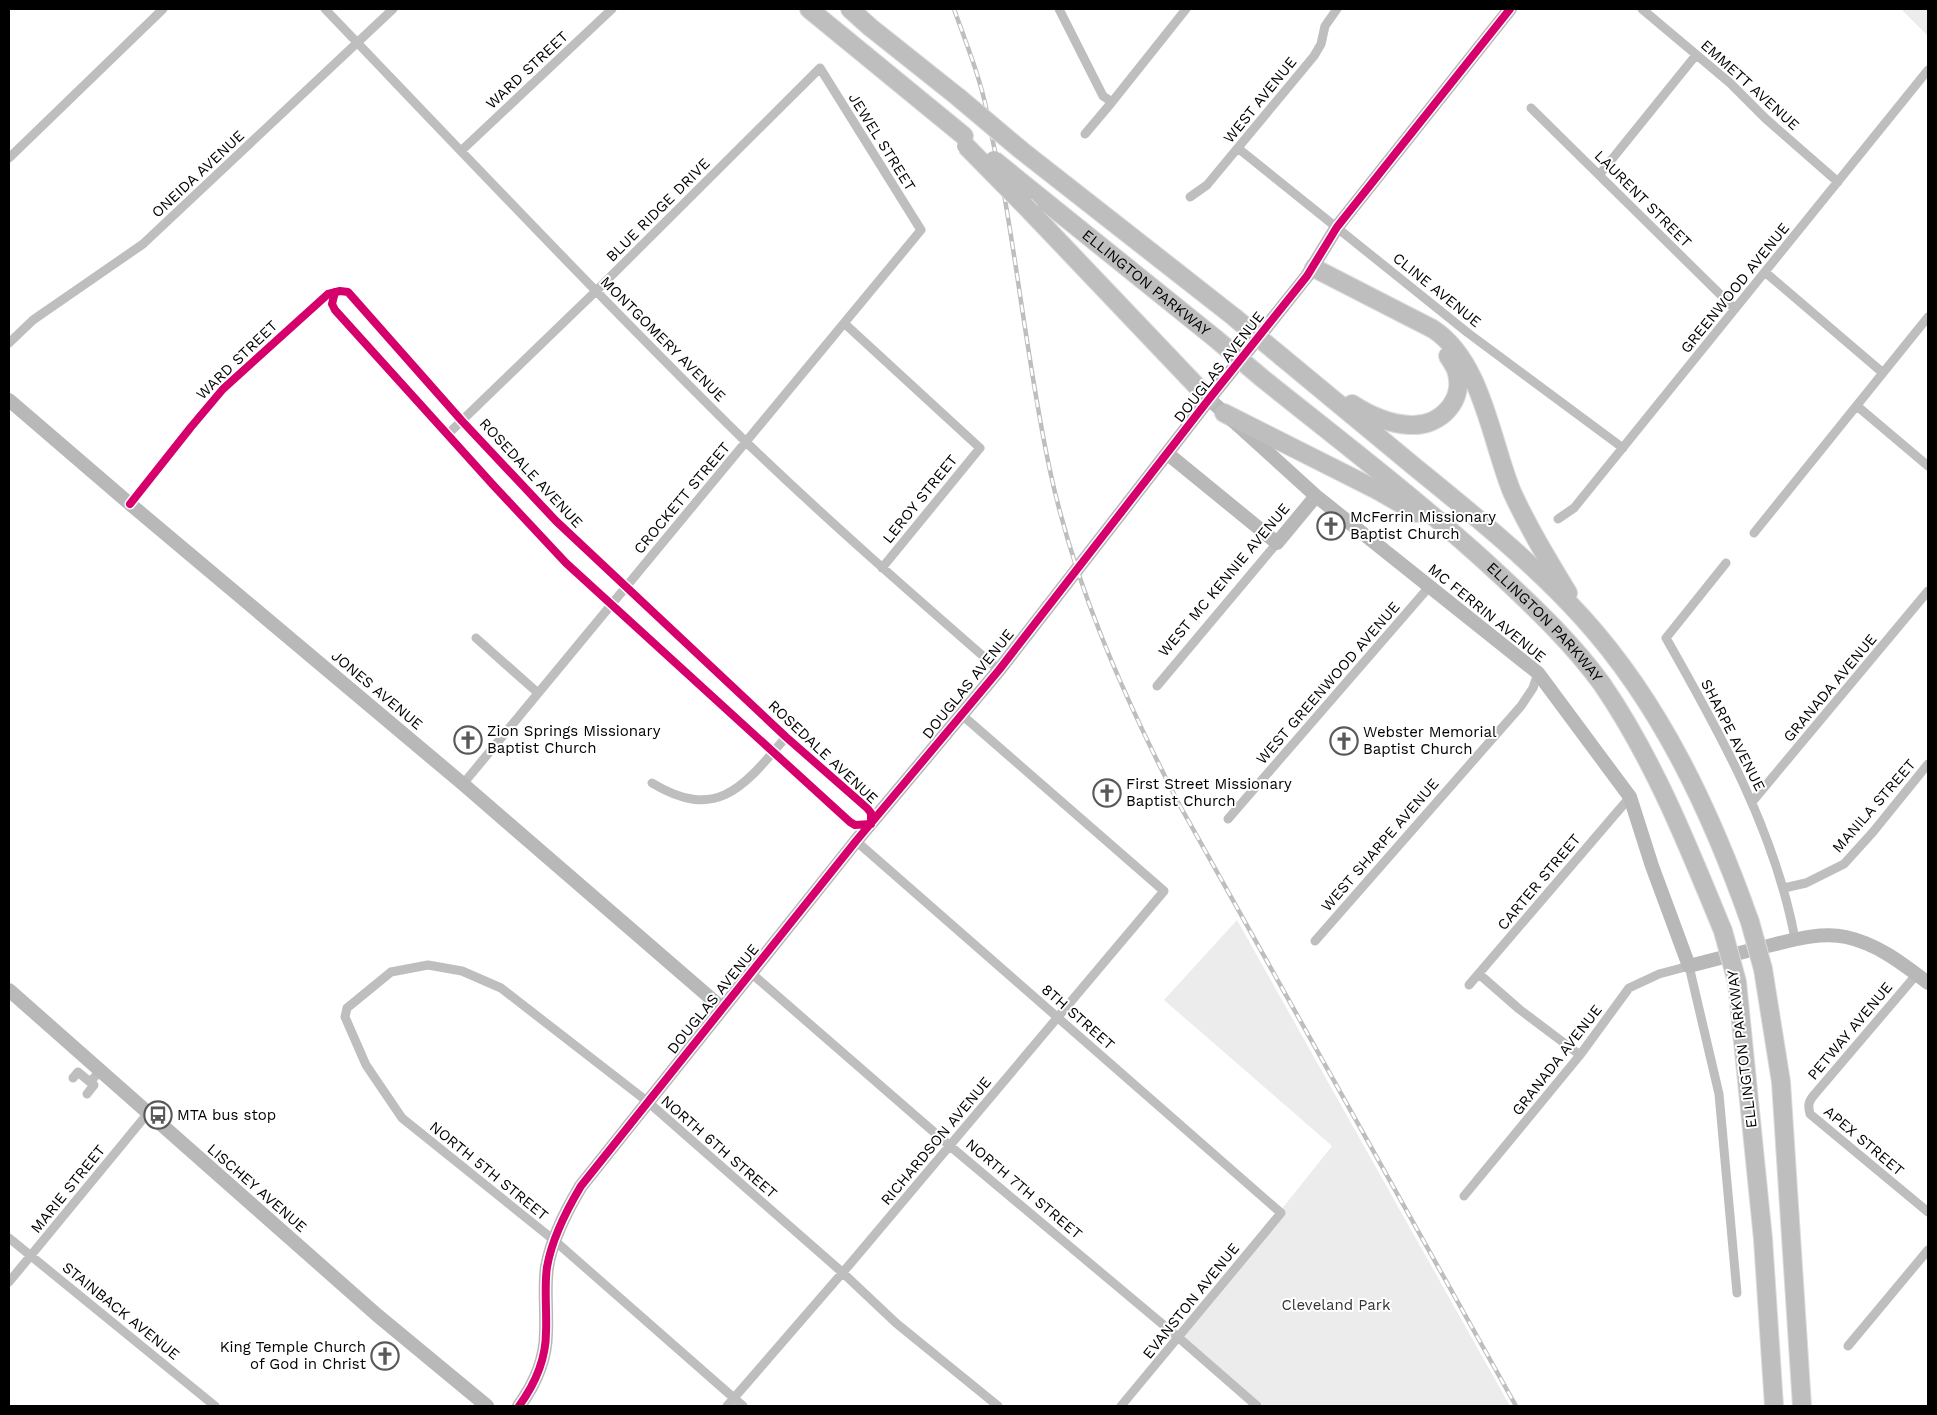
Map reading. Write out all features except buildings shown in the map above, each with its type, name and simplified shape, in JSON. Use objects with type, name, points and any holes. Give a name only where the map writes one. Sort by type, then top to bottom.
[{"type":"highway","points":[[810,9],[965,141],[1209,399]]},
{"type":"highway","name":"ELLINGTON PARKWAY","points":[[850,9],[1021,150],[1234,317],[1481,521],[1524,559],[1582,617],[1613,655],[1649,706],[1684,766],[1715,828],[1750,922],[1763,969],[1781,1082],[1802,1406]]},
{"type":"highway","name":"ELLINGTON PARKWAY","points":[[965,141],[1031,190],[1459,537],[1544,616],[1600,682],[1633,732],[1682,831],[1723,931],[1737,982],[1763,1239],[1774,1406]]},
{"type":"highway","points":[[1304,375],[1370,416],[1393,423],[1411,425],[1427,423],[1440,418],[1450,409],[1459,383],[1456,368],[1444,352],[1429,338],[1333,287],[1310,272]]},
{"type":"highway","points":[[1310,272],[1433,329],[1443,335],[1457,352],[1475,383],[1512,491],[1545,556],[1582,617]]},
{"type":"highway","points":[[1224,414],[1377,490],[1459,537]]},
{"type":"highway","points":[[1765,1406],[1769,1340]]},
{"type":"street","points":[[9,158],[163,9]]},
{"type":"street","name":"MONTGOMERY AVENUE","points":[[325,9],[596,291],[747,442],[882,568],[999,670]]},
{"type":"street","name":"ONEIDA AVENUE","points":[[9,343],[33,320],[143,244],[393,9]]},
{"type":"street","name":"WARD STREET","points":[[461,151],[612,9]]},
{"type":"street","points":[[1059,9],[1104,96],[1112,102]]},
{"type":"street","points":[[1085,134],[1186,9]]},
{"type":"street","name":"WEST AVENUE","points":[[1190,197],[1207,185],[1239,149],[1314,56],[1321,44],[1325,26],[1337,9]]},
{"type":"street","name":"DOUGLAS AVENUE","points":[[519,1406],[530,1391],[543,1360],[546,1334],[545,1293],[547,1266],[566,1212],[581,1186],[856,841],[999,670],[1310,272],[1337,227],[1510,9]]},
{"type":"street","name":"EMMETT AVENUE","points":[[1642,9],[1696,54],[1838,182]]},
{"type":"street","points":[[1600,174],[1696,54]]},
{"type":"street","name":"JEWEL STREET","points":[[820,68],[921,230]]},
{"type":"street","name":"BLUE RIDGE DRIVE","points":[[448,434],[596,291],[820,68]]},
{"type":"street","name":"GREENWOOD AVENUE","points":[[1558,519],[1574,508],[1928,70]]},
{"type":"street","name":"LAURENT STREET","points":[[1531,108],[1735,309]]},
{"type":"street","name":"CLINE AVENUE","points":[[1239,149],[1474,338],[1623,448]]},
{"type":"street","name":"CROCKETT STREET","points":[[463,784],[921,230]]},
{"type":"street","points":[[1765,272],[1883,373]]},
{"type":"street","name":"ROSEDALE AVENUE","points":[[340,291],[351,294],[462,421],[556,521],[786,737],[867,808],[871,813],[871,824],[856,825],[850,822],[547,543],[335,310],[332,304],[335,292],[340,291]]},
{"type":"street","name":"WARD STREET","points":[[130,504],[223,390],[321,300],[328,294],[335,292]]},
{"type":"street","points":[[1754,533],[1928,317]]},
{"type":"street","name":"LEROY STREET","points":[[844,323],[980,448],[882,568]]},
{"type":"street","name":"MC FERRIN AVENUE","points":[[1209,399],[1316,496],[1538,673],[1630,797],[1652,866],[1689,966]]},
{"type":"street","name":"JONES AVENUE","points":[[9,400],[463,784],[722,1008]]},
{"type":"street","points":[[1857,406],[1928,466]]},
{"type":"street","points":[[1168,454],[1277,542]]},
{"type":"street","name":"WEST MC KENNIE AVENUE","points":[[1157,686],[1316,496]]},
{"type":"street","name":"SHARPE AVENUE","points":[[1726,563],[1666,638],[1711,718],[1752,802],[1784,888],[1795,940]]},
{"type":"street","name":"WEST GREENWOOD AVENUE","points":[[1228,819],[1430,587]]},
{"type":"street","name":"GRANADA AVENUE","points":[[1752,802],[1928,591]]},
{"type":"street","points":[[476,638],[538,693]]},
{"type":"street","name":"WEST SHARPE AVENUE","points":[[1315,941],[1521,706],[1533,688],[1538,673]]},
{"type":"street","name":"RICHARDSON AVENUE","points":[[727,1406],[843,1273],[1164,891],[962,715]]},
{"type":"street","points":[[652,783],[680,798],[702,800],[718,798],[737,788],[773,753],[786,737]]},
{"type":"street","name":"MANILA STREET","points":[[1784,888],[1806,882],[1844,864],[1873,832],[1928,764]]},
{"type":"street","name":"CARTER STREET","points":[[1469,986],[1630,797]]},
{"type":"street","name":"8TH STREET","points":[[856,841],[1281,1213]]},
{"type":"street","points":[[1737,1293],[1719,1094],[1689,966],[1795,940],[1824,936],[1845,937],[1870,945],[1895,958],[1928,984]]},
{"type":"street","name":"NORTH 6TH STREET","points":[[347,1008],[391,972],[428,965],[462,971],[501,988],[648,1102],[843,1273],[896,1323],[998,1406]]},
{"type":"street","name":"GRANADA AVENUE","points":[[1464,1196],[1580,1055],[1629,988],[1659,974],[1689,966]]},
{"type":"street","name":"NORTH 7TH STREET","points":[[751,973],[950,1146],[1257,1406]]},
{"type":"street","points":[[1479,974],[1519,1009],[1580,1055]]},
{"type":"street","name":"PETWAY AVENUE","points":[[1808,1108],[1809,1101],[1917,974]]},
{"type":"street","name":"LISCHEY AVENUE","points":[[9,990],[377,1316],[487,1406]]},
{"type":"street","name":"NORTH 5TH STREET","points":[[347,1008],[345,1017],[366,1065],[402,1118],[555,1241],[743,1406]]},
{"type":"street","points":[[80,1086],[100,1071]]},
{"type":"street","points":[[73,1078],[78,1072],[94,1085],[87,1094]]},
{"type":"street","name":"APEX STREET","points":[[1808,1108],[1810,1114],[1928,1212]]},
{"type":"street","name":"MARIE STREET","points":[[9,1282],[148,1113]]},
{"type":"street","name":"EVANSTON AVENUE","points":[[1121,1406],[1281,1213]]},
{"type":"street","name":"STAINBACK AVENUE","points":[[9,1238],[215,1406]]},
{"type":"street","points":[[1848,1346],[1928,1250]]},
{"type":"green space","points":[[1901,9],[1928,9],[1928,36]]},
{"type":"green space","name":"Cleveland Park","points":[[1237,920],[1510,1406],[1257,1406],[1179,1338],[1332,1146],[1164,1000]]},
{"type":"railway","points":[[954,9],[981,86],[1000,174],[1036,398],[1049,466],[1072,554],[1103,640],[1139,723],[1179,804],[1516,1406]]},
{"type":"cycle path","points":[[519,1406],[535,1380],[542,1362],[546,1332],[546,1275],[549,1256],[560,1225],[581,1186],[856,841],[999,670],[1307,276],[1337,227],[1510,9]]},
{"type":"cycle path","points":[[130,504],[223,389],[328,294],[340,291],[348,292],[462,421],[556,521],[786,737],[867,808],[871,813],[871,824],[855,825],[850,822],[566,563],[335,310],[332,304],[335,292]]},
{"type":"place","name":"McFerrin Missionary Baptist Church","points":[[1331,526]]},
{"type":"place","name":"Zion Springs Missionary Baptist Church","points":[[468,740]]},
{"type":"place","name":"Webster Memorial Baptist Church","points":[[1344,741]]},
{"type":"place","name":"First Street Missionary Baptist Church","points":[[1107,793]]},
{"type":"place","name":"MTA bus stop","points":[[158,1115]]},
{"type":"place","name":"King Temple Church of God in Christ","points":[[385,1356]]}]
